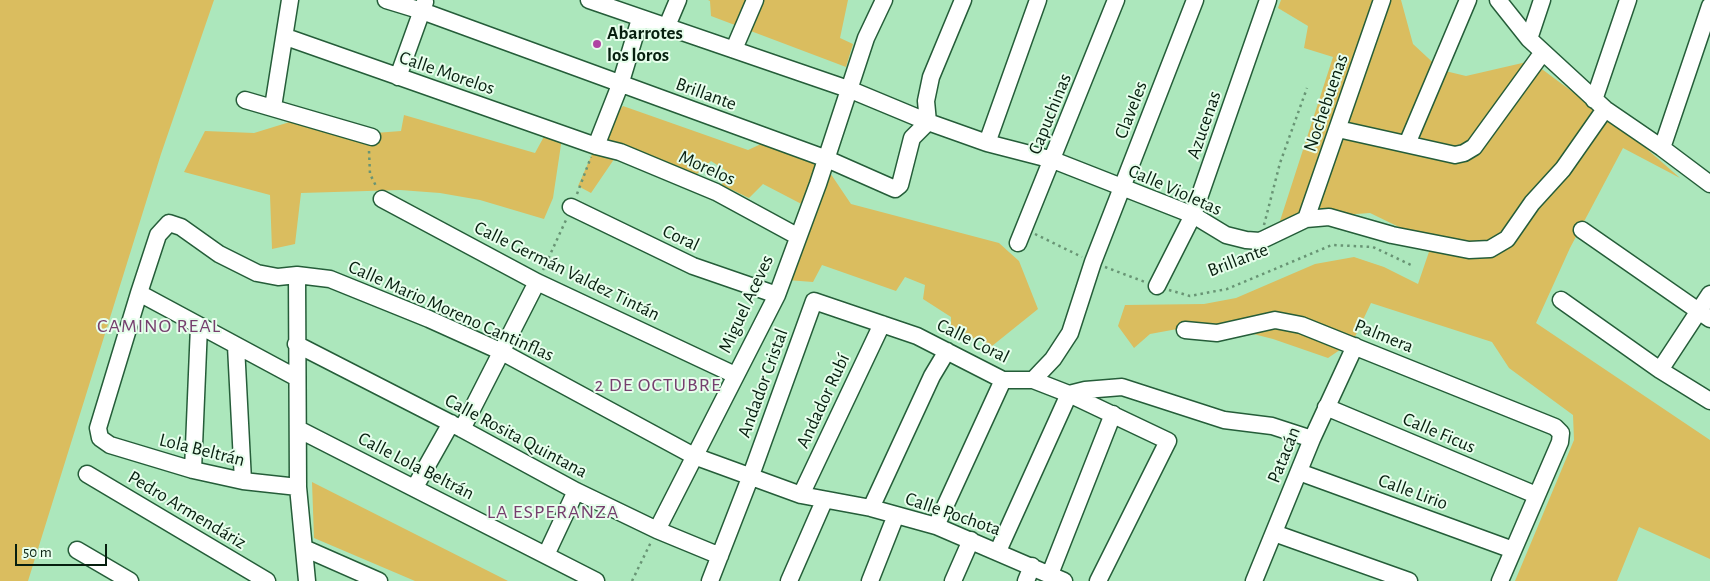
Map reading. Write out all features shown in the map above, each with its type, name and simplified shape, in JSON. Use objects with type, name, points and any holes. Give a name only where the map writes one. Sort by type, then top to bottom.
[{"type":"street","points":[[273,107],[286,37],[290,0]]},
{"type":"street","name":"Brillante","points":[[386,0],[424,5],[620,85],[827,159],[897,189],[912,138],[928,122]]},
{"type":"street","points":[[667,26],[678,0]]},
{"type":"street","points":[[734,49],[754,0]]},
{"type":"street","name":"Miguel Aceves","points":[[656,530],[776,295],[827,159],[851,90],[866,38],[884,0]]},
{"type":"street","points":[[928,122],[926,101],[931,77],[963,0]]},
{"type":"street","points":[[987,143],[1038,0]]},
{"type":"street","name":"Capuchinas","points":[[1022,236],[1116,0]]},
{"type":"street","name":"Claveles","points":[[1034,380],[1053,359],[1070,333],[1093,262],[1196,0]]},
{"type":"street","name":"Azucenas","points":[[1157,286],[1193,215],[1268,0]]},
{"type":"street","name":"Nochebuenas","points":[[1306,219],[1382,0]]},
{"type":"street","points":[[1407,144],[1468,0]]},
{"type":"street","points":[[1498,0],[1529,39],[1600,105],[1710,184]]},
{"type":"street","points":[[1529,39],[1542,0]]},
{"type":"street","points":[[1260,241],[1306,219],[1329,217],[1392,235],[1469,250],[1490,249],[1507,239],[1532,203],[1563,169],[1600,105],[1628,0]]},
{"type":"street","name":"Calle Violetas","points":[[595,1],[851,90],[928,122],[987,143],[1053,160],[1193,215],[1226,235],[1260,241]]},
{"type":"street","points":[[398,77],[424,5]]},
{"type":"street","points":[[1662,148],[1710,6]]},
{"type":"street","points":[[596,146],[620,85],[640,18]]},
{"type":"street","name":"Calle Morelos","points":[[286,37],[596,146]]},
{"type":"street","points":[[1338,129],[1456,155],[1469,151],[1474,147],[1543,52]]},
{"type":"street","points":[[245,100],[372,137]]},
{"type":"street","name":"Morelos","points":[[596,146],[620,152],[716,192],[797,236]]},
{"type":"street","name":"Calle Germán Valdez Tintán","points":[[382,199],[538,282],[736,375]]},
{"type":"street","name":"Coral","points":[[572,207],[693,266],[776,295]]},
{"type":"street","name":"Calle Mario Moreno Cantinflas","points":[[139,293],[158,235],[169,223],[181,227],[219,254],[257,273],[278,277],[297,275],[330,278],[500,351],[694,456],[750,478],[824,501]]},
{"type":"street","points":[[1582,230],[1704,316]]},
{"type":"street","points":[[297,275],[298,487],[307,581]]},
{"type":"street","points":[[415,487],[457,426],[538,282]]},
{"type":"street","points":[[139,293],[297,378]]},
{"type":"street","name":"Lola Beltrán","points":[[139,293],[98,428],[100,438],[110,445],[193,470],[243,481],[298,487]]},
{"type":"street","points":[[1660,370],[1704,316],[1710,294]]},
{"type":"street","points":[[1561,300],[1660,370],[1710,401]]},
{"type":"street","name":"Calle Coral","points":[[814,301],[917,336],[1003,380],[1034,380],[1113,414],[1168,442],[1098,581]]},
{"type":"street","name":"Andador Cristal","points":[[710,581],[750,478],[814,301]]},
{"type":"street","name":"Palmera","points":[[1184,330],[1217,333],[1275,320],[1301,325],[1555,428],[1561,433],[1560,442],[1536,495]]},
{"type":"street","name":"Andador Rubí","points":[[801,495],[882,324]]},
{"type":"street","points":[[193,470],[199,326]]},
{"type":"street","name":"Calle Rosita Quintana","points":[[296,344],[457,426],[576,491],[656,530],[720,556]]},
{"type":"street","points":[[236,346],[243,481]]},
{"type":"street","name":"Patacán","points":[[1254,581],[1312,439],[1355,346]]},
{"type":"street","points":[[871,508],[932,376],[947,351]]},
{"type":"street","points":[[936,526],[1003,380]]},
{"type":"street","points":[[998,551],[1069,394],[1085,390],[1122,387],[1224,420],[1272,426],[1312,439]]},
{"type":"street","name":"Calle Ficus","points":[[1326,407],[1536,495]]},
{"type":"street","points":[[1057,577],[1113,414]]},
{"type":"street","name":"Calle Lola Beltrán","points":[[298,429],[596,581]]},
{"type":"street","name":"Calle Lirio","points":[[1299,472],[1513,550]]},
{"type":"street","name":"Pedro Armendáriz","points":[[87,474],[267,581]]},
{"type":"street","points":[[546,555],[576,491]]},
{"type":"street","points":[[1500,581],[1536,495]]},
{"type":"street","points":[[789,581],[824,501]]},
{"type":"street","name":"Calle Pochota","points":[[824,501],[871,508],[936,526],[998,551],[1029,574],[1057,577]]},
{"type":"street","points":[[870,581],[896,515]]},
{"type":"street","points":[[1274,533],[1409,581]]},
{"type":"street","points":[[953,581],[971,540]]},
{"type":"street","points":[[304,548],[379,581]]},
{"type":"street","points":[[78,550],[130,581]]},
{"type":"path","points":[[1260,241],[1280,163],[1307,88]]},
{"type":"path","points":[[372,137],[368,152],[370,174],[382,199]]},
{"type":"path","name":"Brillante","points":[[1022,236],[1157,286],[1190,296],[1227,289],[1332,245],[1373,247],[1411,264]]},
{"type":"path","points":[[632,581],[656,530]]},
{"type":"shaded area","points":[[0,0],[214,0],[161,154],[28,581],[0,581]]},
{"type":"shaded area","points":[[708,0],[848,0],[840,38],[853,44],[846,67],[711,16],[710,1]]},
{"type":"shaded area","points":[[1281,0],[1401,0],[1413,44],[1441,70],[1466,76],[1531,61],[1632,136],[1680,178],[1623,148],[1570,248],[1536,323],[1710,440],[1710,559],[1639,527],[1617,581],[1515,581],[1574,440],[1573,415],[1509,368],[1492,342],[1371,303],[1353,341],[1328,358],[1273,339],[1210,323],[1150,334],[1134,348],[1118,326],[1125,305],[1204,304],[1236,298],[1315,264],[1354,257],[1384,267],[1418,284],[1432,243],[1370,213],[1329,216],[1279,224],[1333,57],[1304,48],[1308,26],[1278,8]]},
{"type":"shaded area","points":[[623,106],[748,150],[761,144],[822,161],[851,204],[999,243],[1019,261],[1038,309],[992,346],[951,329],[951,317],[923,299],[925,285],[905,277],[896,291],[822,265],[813,282],[787,280],[813,210],[763,184],[749,198],[722,185],[725,170],[711,161],[697,174],[621,149],[591,193],[578,186],[608,124]]},
{"type":"shaded area","points":[[404,115],[535,153],[547,131],[562,138],[553,198],[544,219],[480,200],[440,193],[400,190],[301,193],[295,244],[272,249],[270,195],[184,172],[205,131],[254,133],[293,121],[349,135],[401,131]]},
{"type":"shaded area","points":[[312,482],[508,581],[415,581],[314,538]]},
{"type":"place","name":"Abarrotes los loros","points":[[597,44]]},
{"type":"district","name":"CAMINO REAL","points":[[159,326]]},
{"type":"district","name":"2 DE OCTUBRE","points":[[658,385]]},
{"type":"district","name":"LA ESPERANZA","points":[[553,512]]}]
